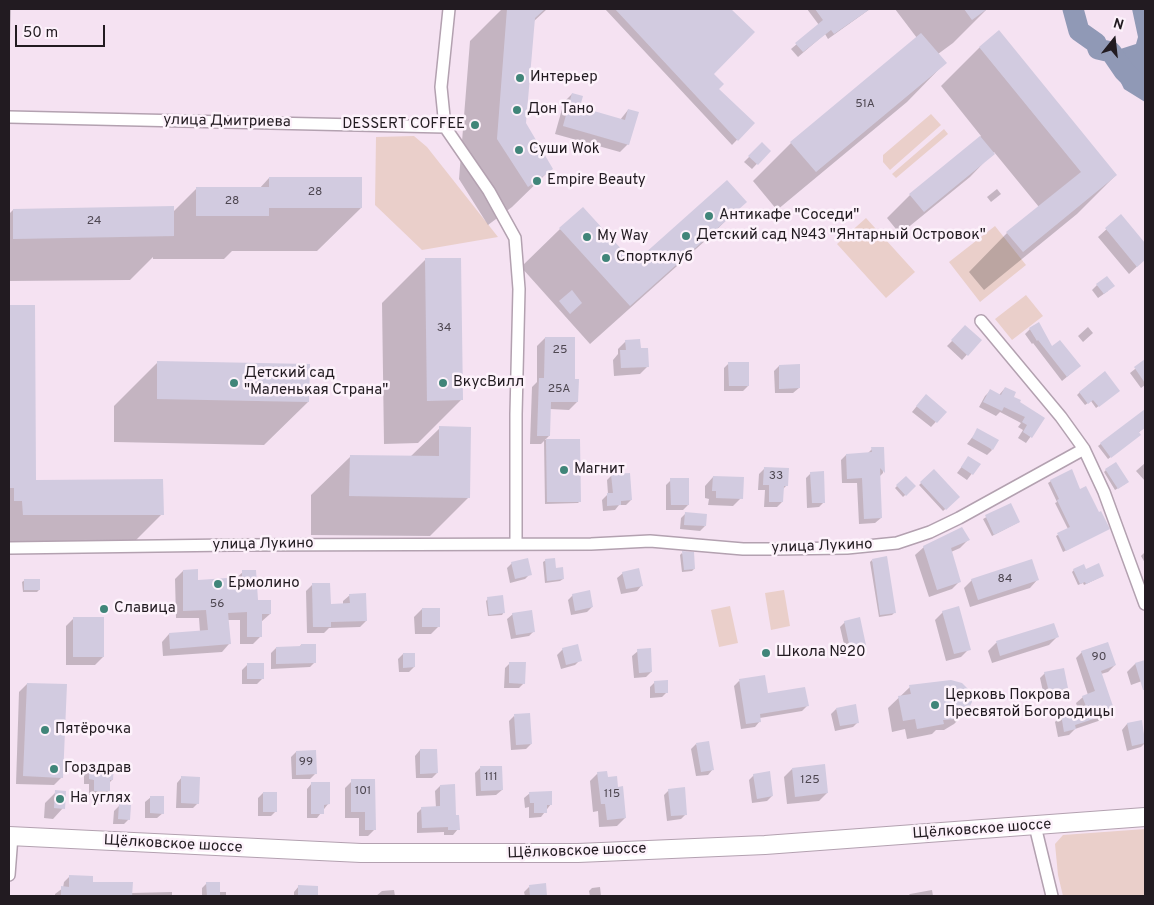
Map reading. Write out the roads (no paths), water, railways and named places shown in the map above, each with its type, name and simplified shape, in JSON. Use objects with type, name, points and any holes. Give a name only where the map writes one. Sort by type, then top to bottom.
[{"type":"main road","name":"Щёлковское шоссе","points":[[10,836],[347,853],[578,853],[765,845],[1145,817]]},
{"type":"street","points":[[449,9],[441,87],[445,127],[489,191],[515,238],[519,289],[516,414],[516,543]]},
{"type":"street","name":"улица Дмитриева","points":[[9,117],[445,127]]},
{"type":"street","points":[[981,321],[1055,410],[1084,449],[1104,492],[1145,604]]},
{"type":"street","name":"улица Лукино","points":[[9,548],[562,544],[650,541],[743,549],[847,548],[897,543],[930,532],[1084,449]]},
{"type":"street","points":[[1035,826],[1052,896]]},
{"type":"street","points":[[9,875],[10,836]]},
{"type":"water","points":[[1132,9],[1145,9],[1145,102],[1124,89],[1109,58],[1111,52],[1136,44],[1138,37]]},
{"type":"waterway","points":[[1073,9],[1079,31],[1096,43],[1098,49],[1111,52],[1124,71],[1135,82],[1145,86]]},
{"type":"place","name":"Интерьер","points":[[520,78]]},
{"type":"place","name":"Дон Тано","points":[[517,110]]},
{"type":"place","name":"DESSERT COFFEE","points":[[475,125]]},
{"type":"place","name":"Суши Wok","points":[[519,150]]},
{"type":"place","name":"Empire Beauty","points":[[537,181]]},
{"type":"place","name":"Антикафе \"Соседи\"","points":[[709,216]]},
{"type":"place","name":"Детский сад №43 \"Янтарный Островок\"","points":[[686,236]]},
{"type":"place","name":"My Way","points":[[587,237]]},
{"type":"place","name":"Спортклуб","points":[[606,258]]},
{"type":"place","name":"Детский сад \"Маленькая Страна\"","points":[[234,383]]},
{"type":"place","name":"ВкусВилл","points":[[443,383]]},
{"type":"place","name":"Магнит","points":[[564,470]]},
{"type":"place","name":"Ермолино","points":[[218,584]]},
{"type":"place","name":"Славица","points":[[104,609]]},
{"type":"place","name":"Школа №20","points":[[766,653]]},
{"type":"place","name":"Церковь Покрова Пресвятой Богородицы","points":[[935,705]]},
{"type":"place","name":"Пятёрочка","points":[[45,730]]},
{"type":"place","name":"Горздрав","points":[[54,769]]},
{"type":"place","name":"На углях","points":[[60,799]]}]
